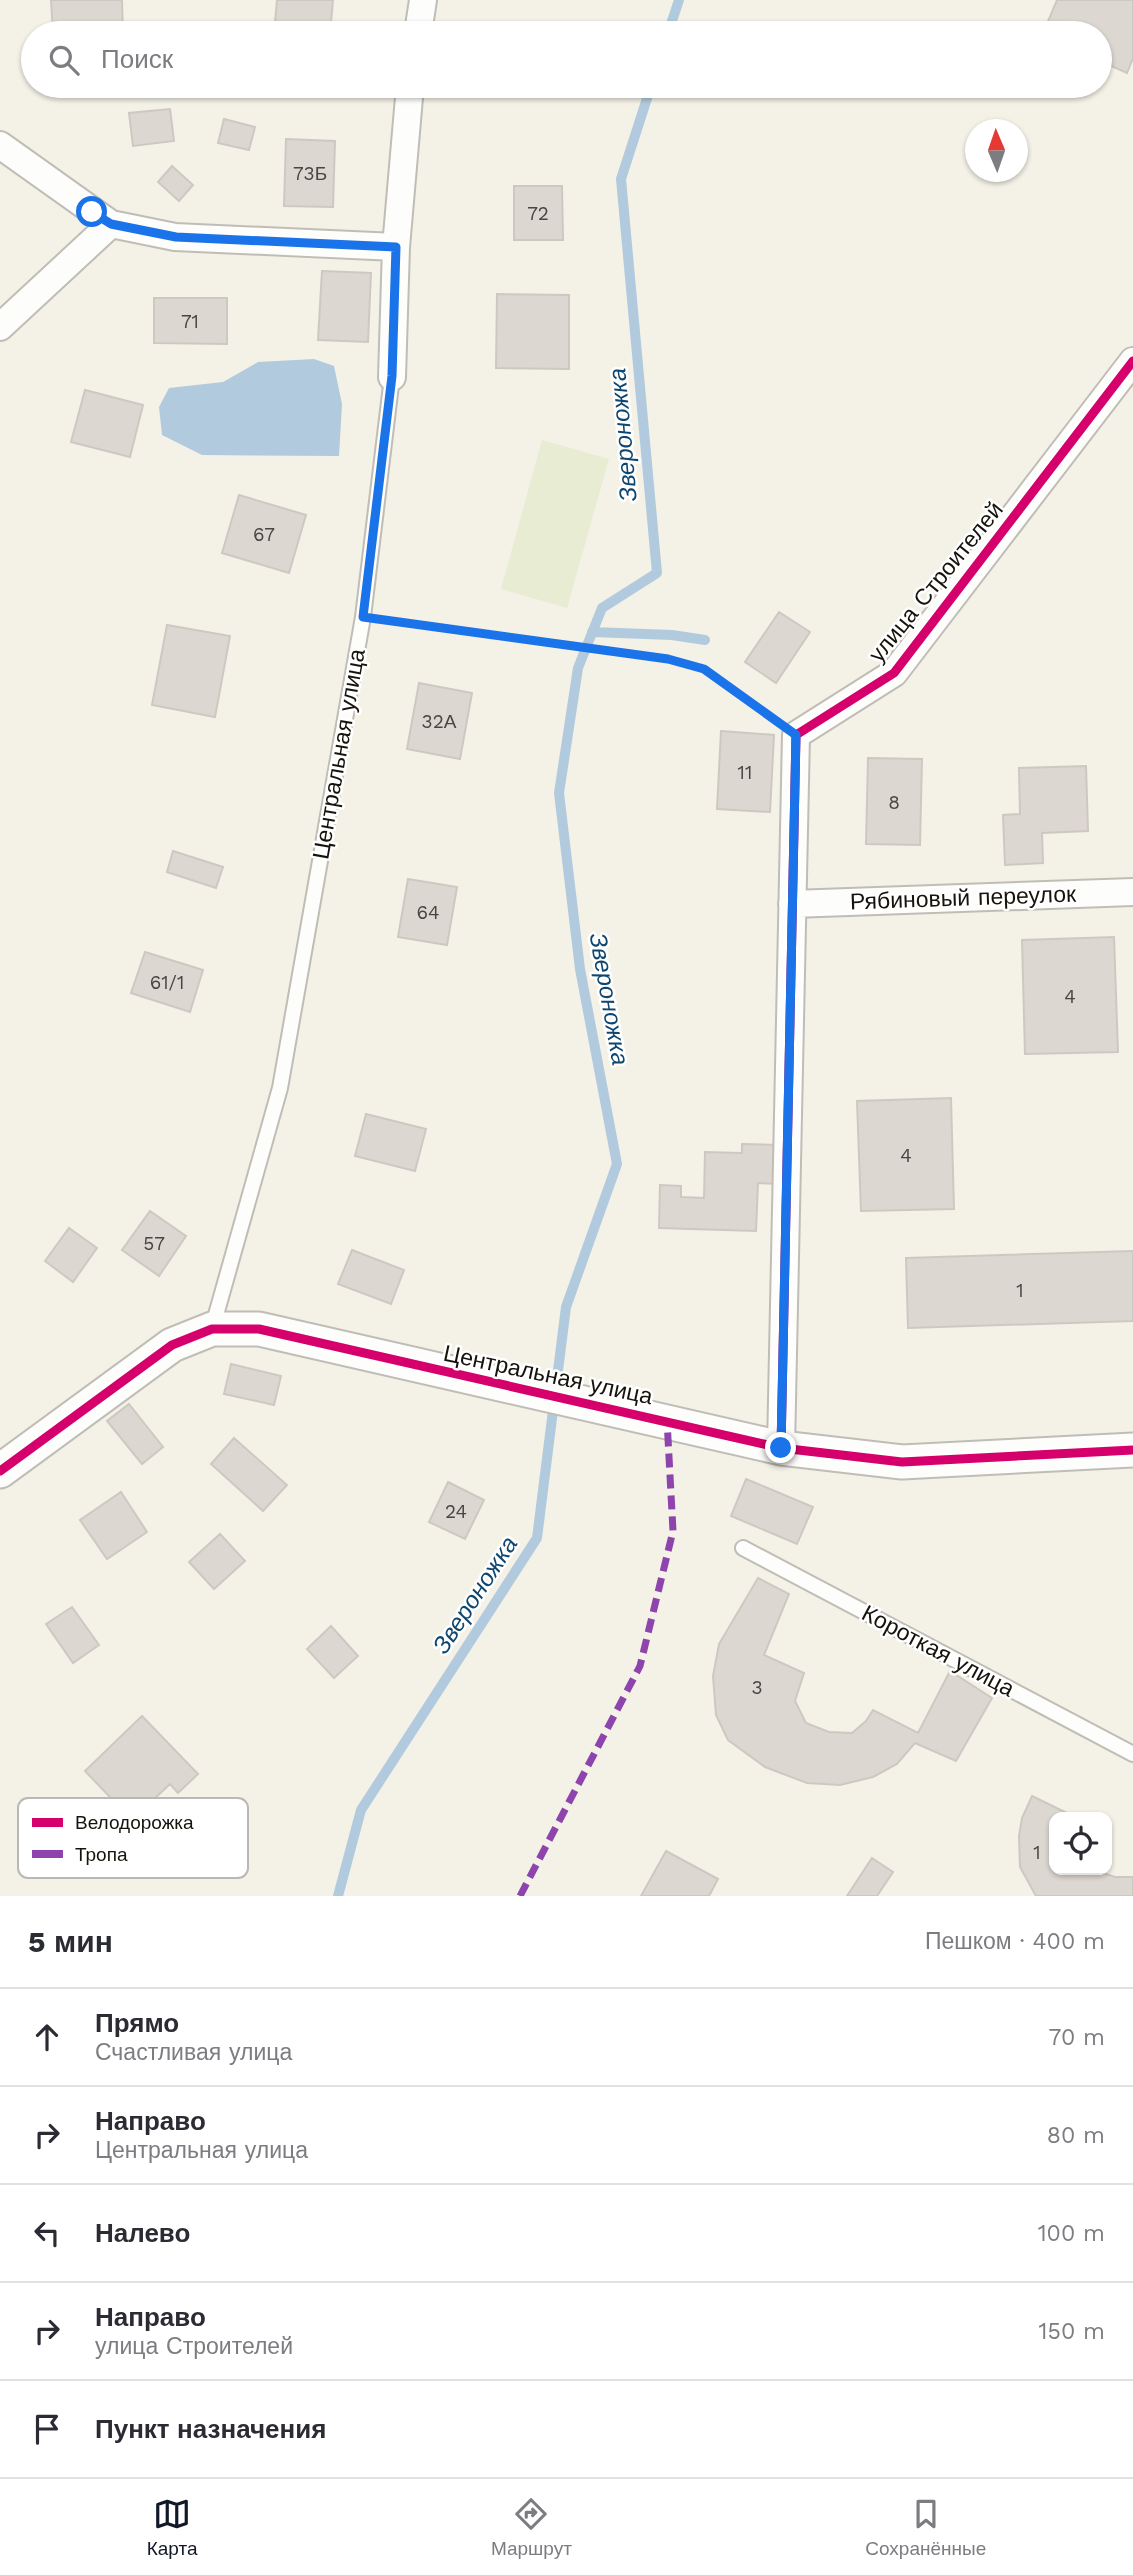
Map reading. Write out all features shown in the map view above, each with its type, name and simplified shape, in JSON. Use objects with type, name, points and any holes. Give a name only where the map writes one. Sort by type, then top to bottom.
[{"type":"street","points":[[420,21],[423,0]]},
{"type":"street","name":"Центральная улица","points":[[392,376],[396,247],[409,98]]},
{"type":"street","points":[[0,145],[111,224],[176,237],[396,247]]},
{"type":"street","points":[[0,327],[111,224]]},
{"type":"street","name":"улица Строителей","points":[[796,735],[894,673],[1133,360]]},
{"type":"street","points":[[781,1448],[796,735]]},
{"type":"street","name":"Рябиновый переулок","points":[[792,904],[1133,892]]},
{"type":"street","name":"Центральная улица","points":[[0,1471],[172,1345],[212,1329],[259,1329],[781,1448],[902,1462],[1133,1450]]},
{"type":"lane","name":"Центральная улица","points":[[212,1329],[281,1088],[363,617],[392,376]]},
{"type":"lane","name":"Короткая улица","points":[[743,1548],[1133,1754]]},
{"type":"path","points":[[363,617],[668,659],[704,669],[796,735]]},
{"type":"green space","points":[[542,440],[609,459],[567,608],[501,589]]},
{"type":"water","points":[[314,359],[334,366],[342,404],[339,456],[202,455],[162,435],[159,407],[169,388],[223,382],[258,362]]},
{"type":"building","points":[[51,0],[122,0],[123,21],[52,21]]},
{"type":"building","points":[[277,0],[333,0],[331,21],[275,21]]},
{"type":"building","points":[[1057,0],[1133,0],[1133,58],[1127,73],[1112,66],[1112,21],[1048,21]]},
{"type":"building","points":[[170,109],[174,141],[133,146],[129,113]]},
{"type":"building","points":[[224,119],[255,127],[249,150],[218,143]]},
{"type":"building","points":[[286,139],[335,141],[333,207],[284,206]]},
{"type":"building","points":[[172,166],[193,185],[179,201],[158,182]]},
{"type":"building","points":[[514,186],[562,186],[563,240],[514,240]]},
{"type":"building","points":[[322,271],[371,273],[368,342],[318,340]]},
{"type":"building","points":[[497,294],[569,295],[569,369],[496,368]]},
{"type":"building","points":[[154,298],[227,298],[227,344],[154,343]]},
{"type":"building","points":[[85,390],[143,405],[130,457],[71,442]]},
{"type":"building","points":[[239,495],[306,515],[289,573],[222,553]]},
{"type":"building","points":[[779,612],[810,632],[776,683],[745,662]]},
{"type":"building","points":[[167,625],[230,636],[215,717],[152,705]]},
{"type":"building","points":[[419,683],[472,693],[460,759],[407,749]]},
{"type":"building","points":[[721,731],[774,735],[770,812],[717,809]]},
{"type":"building","points":[[868,758],[922,759],[920,845],[866,844]]},
{"type":"building","points":[[1086,766],[1088,831],[1042,833],[1043,863],[1005,865],[1003,815],[1020,814],[1019,768]]},
{"type":"building","points":[[173,851],[223,867],[216,888],[167,872]]},
{"type":"building","points":[[408,879],[457,887],[447,945],[398,937]]},
{"type":"building","points":[[1114,937],[1118,1052],[1025,1054],[1022,940]]},
{"type":"building","points":[[145,952],[203,970],[190,1012],[131,993]]},
{"type":"building","points":[[951,1098],[954,1209],[861,1211],[857,1101]]},
{"type":"building","points":[[366,1114],[426,1129],[415,1171],[355,1156]]},
{"type":"building","points":[[742,1144],[779,1145],[778,1184],[758,1183],[756,1231],[659,1228],[660,1185],[681,1186],[681,1197],[704,1198],[705,1152],[742,1153]]},
{"type":"building","points":[[150,1211],[186,1236],[159,1276],[122,1250]]},
{"type":"building","points":[[69,1228],[97,1248],[73,1282],[45,1261]]},
{"type":"building","points":[[352,1250],[404,1270],[391,1304],[338,1284]]},
{"type":"building","points":[[1133,1251],[1133,1321],[908,1328],[906,1258]]},
{"type":"building","points":[[231,1364],[281,1376],[274,1405],[224,1394]]},
{"type":"building","points":[[129,1404],[163,1447],[142,1464],[107,1421]]},
{"type":"building","points":[[234,1438],[287,1485],[263,1511],[211,1464]]},
{"type":"building","points":[[746,1479],[813,1507],[797,1544],[731,1516]]},
{"type":"building","points":[[448,1482],[484,1500],[465,1539],[429,1522]]},
{"type":"building","points":[[121,1492],[147,1532],[107,1559],[80,1520]]},
{"type":"building","points":[[220,1534],[245,1561],[214,1589],[189,1562]]},
{"type":"building","points":[[758,1578],[789,1594],[764,1655],[804,1673],[795,1701],[806,1723],[829,1732],[852,1733],[866,1721],[873,1710],[918,1733],[950,1671],[992,1698],[956,1761],[915,1743],[897,1764],[873,1777],[840,1785],[807,1783],[765,1767],[728,1740],[716,1715],[713,1676],[719,1644]]},
{"type":"building","points":[[72,1607],[99,1645],[73,1663],[46,1624]]},
{"type":"building","points":[[331,1626],[358,1656],[334,1678],[307,1649]]},
{"type":"building","points":[[142,1716],[198,1774],[178,1793],[170,1784],[155,1798],[111,1798],[85,1771]]},
{"type":"building","points":[[1032,1796],[1065,1812],[1049,1812],[1049,1875],[1133,1877],[1133,1896],[1036,1896],[1020,1867],[1019,1836],[1022,1818]]},
{"type":"building","points":[[666,1851],[718,1879],[709,1896],[641,1896]]},
{"type":"building","points":[[872,1858],[893,1872],[877,1896],[847,1896]]},
{"type":"waterway","name":"Звероножка","points":[[672,21],[679,0]]},
{"type":"waterway","name":"Звероножка","points":[[338,1896],[361,1810],[537,1538],[566,1307],[617,1164],[580,969],[559,793],[578,668],[602,608],[657,573],[621,179],[647,98]]},
{"type":"waterway","points":[[592,632],[672,635],[705,640]]},
{"type":"marked path","points":[[520,1896],[640,1666],[673,1531],[667,1420]]},
{"type":"cycle path","points":[[781,1448],[796,735],[894,673],[1133,361]]},
{"type":"cycle path","points":[[0,1471],[172,1345],[212,1329],[259,1329],[781,1448],[902,1462],[1133,1450]]},
{"type":"route","points":[[92,212],[111,224],[176,237],[396,247],[392,376],[363,617],[668,659],[704,669],[796,735],[781,1448]]}]
